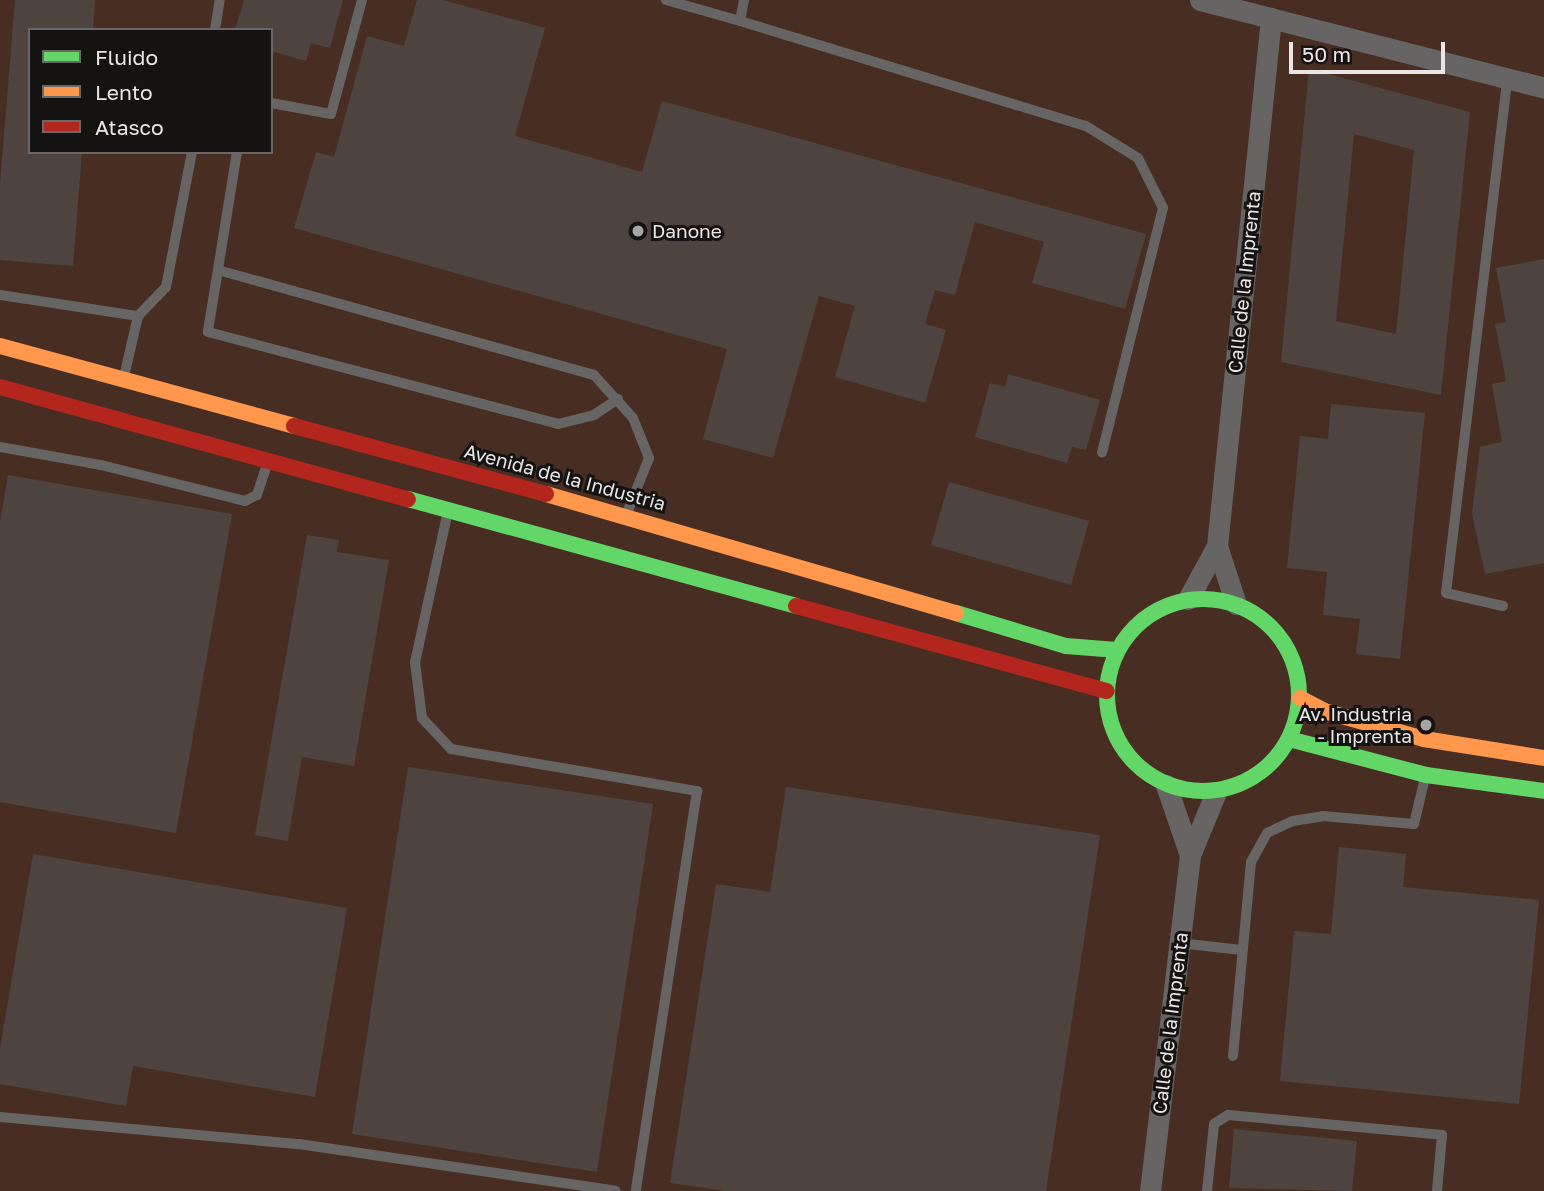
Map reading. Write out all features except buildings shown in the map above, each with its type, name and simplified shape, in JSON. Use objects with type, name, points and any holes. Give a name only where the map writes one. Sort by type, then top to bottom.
[{"type":"street","points":[[1199,0],[1507,82],[1544,88]]},
{"type":"street","name":"Calle de la Imprenta","points":[[1188,599],[1217,546],[1271,18]]},
{"type":"street","name":"Avenida de la Industria","points":[[0,346],[626,515],[1066,646],[1117,650]]},
{"type":"street","points":[[0,387],[267,464],[449,508],[1107,691]]},
{"type":"street","name":"Calle de la Imprenta","points":[[1217,546],[1236,604]]},
{"type":"street","points":[[1188,599],[1236,604],[1263,618],[1283,640],[1296,668],[1300,698],[1289,740],[1271,765],[1246,783],[1216,792],[1166,785],[1141,770],[1122,748],[1110,721],[1107,691],[1117,650],[1136,626],[1160,608],[1188,599]]},
{"type":"street","points":[[1300,698],[1324,711],[1424,739],[1544,758]]},
{"type":"street","points":[[1289,740],[1426,775],[1544,791]]},
{"type":"street","name":"Calle de la Imprenta","points":[[1166,785],[1190,855]]},
{"type":"street","name":"Calle de la Imprenta","points":[[1150,1191],[1190,855],[1216,792]]},
{"type":"lane","points":[[215,28],[220,0]]},
{"type":"lane","points":[[273,103],[331,114],[362,0]]},
{"type":"lane","points":[[666,0],[1086,127],[1138,158],[1163,208],[1102,452]]},
{"type":"lane","points":[[740,22],[744,0]]},
{"type":"lane","points":[[1503,606],[1446,593],[1507,82]]},
{"type":"lane","points":[[123,380],[138,316],[166,287],[192,154]]},
{"type":"lane","points":[[237,154],[208,332],[558,424],[594,415],[618,399]]},
{"type":"lane","points":[[218,270],[594,375],[633,418],[649,458],[626,515]]},
{"type":"lane","points":[[0,295],[138,316]]},
{"type":"lane","points":[[0,447],[101,465],[245,501],[257,495],[267,464]]},
{"type":"lane","points":[[449,508],[415,662],[422,718],[451,749],[697,791],[636,1191]]},
{"type":"lane","points":[[1233,1056],[1251,862],[1267,833],[1293,821],[1323,816],[1415,824],[1426,775]]},
{"type":"lane","points":[[1180,943],[1242,950]]},
{"type":"lane","points":[[1207,1191],[1214,1124],[1228,1115],[1442,1135],[1437,1191]]},
{"type":"lane","points":[[0,1117],[299,1144],[616,1191]]},
{"type":"shaded area","points":[[0,0],[1544,0],[1544,1191],[0,1191]]},
{"type":"traffic: fast","points":[[408,499],[796,606]]},
{"type":"traffic: fast","points":[[1203,599],[1222,600],[1240,606],[1271,627],[1292,658],[1298,676],[1299,695],[1298,714],[1292,732],[1271,763],[1240,784],[1222,790],[1203,791],[1184,790],[1166,784],[1135,763],[1114,732],[1108,714],[1107,695],[1108,676],[1114,658],[1135,627],[1166,606],[1184,600],[1203,599]]},
{"type":"traffic: fast","points":[[956,613],[1066,646],[1117,650]]},
{"type":"traffic: fast","points":[[1289,739],[1426,775],[1544,791]]},
{"type":"traffic: slow","points":[[0,346],[294,426]]},
{"type":"traffic: slow","points":[[546,494],[956,613]]},
{"type":"traffic: slow","points":[[1300,698],[1324,711],[1424,739],[1544,758]]},
{"type":"traffic: jam","points":[[0,387],[408,499]]},
{"type":"traffic: jam","points":[[294,426],[546,494]]},
{"type":"traffic: jam","points":[[796,606],[1107,691]]},
{"type":"place","name":"Danone","points":[[638,231]]},
{"type":"place","name":"Av. Industria - Imprenta","points":[[1426,725]]}]
